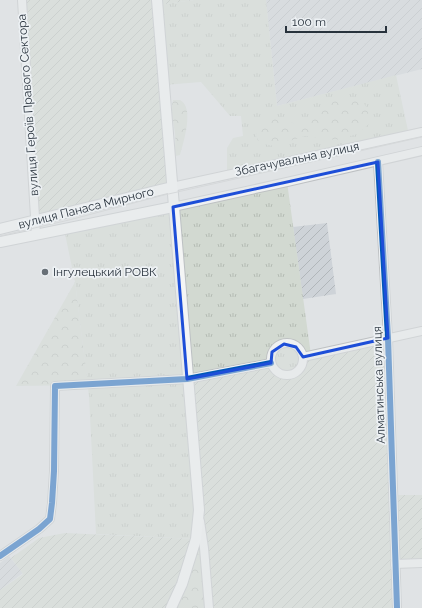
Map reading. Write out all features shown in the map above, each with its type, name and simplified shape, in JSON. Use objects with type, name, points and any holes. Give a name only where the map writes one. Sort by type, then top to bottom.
[{"type":"main road","points":[[157,0],[187,379],[199,510],[196,538],[182,584],[170,608]]},
{"type":"main road","name":"вулиця Панаса Мирного","points":[[0,230],[172,186]]},
{"type":"main road","name":"вулиця Панаса Мирного","points":[[0,242],[173,207]]},
{"type":"street","name":"вулиця Героїв Правого Сектора","points":[[22,0],[36,234]]},
{"type":"street","name":"Збагачувальна вулиця","points":[[172,186],[422,132]]},
{"type":"street","name":"Збагачувальна вулиця","points":[[173,207],[422,151]]},
{"type":"street","name":"Алматинська вулиця","points":[[378,162],[388,338],[397,608]]},
{"type":"street","points":[[302,357],[422,331]]},
{"type":"street","points":[[284,344],[296,346],[301,352],[302,364],[298,371],[289,375],[283,375],[277,372],[271,363],[271,357],[274,349],[284,344]]},
{"type":"street","points":[[0,556],[39,529],[50,519],[54,471],[55,386],[187,379],[271,363]]},
{"type":"street","points":[[199,510],[209,608]]},
{"type":"street","points":[[395,564],[422,564]]},
{"type":"highlighted area","points":[[378,162],[388,338],[303,357],[296,347],[284,344],[272,352],[271,363],[187,379],[173,207]]},
{"type":"shaded area","points":[[266,0],[422,0],[422,69],[277,106]]},
{"type":"shaded area","points":[[327,223],[336,294],[303,299],[293,227]]},
{"type":"shaded area","points":[[9,556],[23,573],[0,590],[0,563]]},
{"type":"green space","points":[[22,0],[194,0],[158,5],[172,187],[36,221]]},
{"type":"green space","points":[[194,0],[266,0],[277,106],[396,75],[409,135],[227,175],[227,148],[233,138],[243,136],[241,116],[230,116],[201,82],[164,85],[157,5]]},
{"type":"green space","points":[[354,97],[364,104],[368,111],[369,119],[369,124],[357,134],[336,140],[305,136],[274,146],[259,143],[256,136],[257,125],[264,121],[274,118],[293,123],[300,123],[307,120],[334,101]]},
{"type":"green space","points":[[173,100],[180,100],[187,110],[187,126],[185,135],[180,155],[176,156],[172,113]]},
{"type":"green space","points":[[287,182],[311,355],[303,360],[295,373],[285,375],[281,374],[272,367],[196,539],[96,534],[89,396],[75,282],[64,229]]},
{"type":"green space","points":[[75,282],[88,385],[16,386]]},
{"type":"green space","points":[[388,338],[394,495],[422,495],[422,563],[395,564],[397,608],[209,608],[187,379],[271,363],[278,372],[288,375],[298,370],[303,360]]},
{"type":"green space","points":[[199,510],[209,608],[171,608],[182,584]]},
{"type":"green space","points":[[65,533],[196,539],[171,608],[0,608],[0,590],[23,574],[11,558],[39,538]]},
{"type":"tram line","points":[[0,236],[69,220],[164,195],[422,137]]},
{"type":"cycle path","points":[[378,162],[388,338],[397,608]]},
{"type":"cycle path","points":[[0,556],[39,529],[50,519],[54,471],[55,386],[187,379],[271,363]]},
{"type":"place","name":"Інгулецький РОВК","points":[[45,272]]}]
